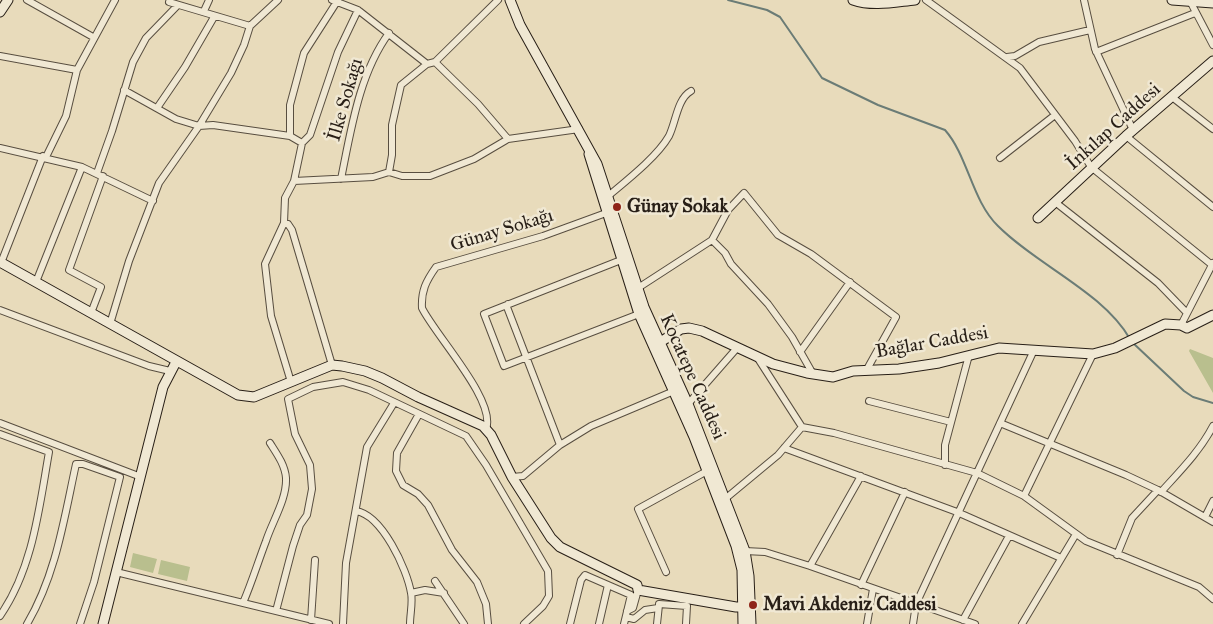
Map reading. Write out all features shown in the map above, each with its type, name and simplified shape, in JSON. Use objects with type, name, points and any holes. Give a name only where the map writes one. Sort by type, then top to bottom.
[{"type":"street","points":[[0,12],[8,0]]},
{"type":"street","points":[[27,0],[93,37]]},
{"type":"street","points":[[115,0],[93,37],[77,70],[66,116],[44,157],[1,262],[227,390],[247,397],[254,397],[332,365],[364,371],[382,378],[486,429],[491,435],[512,477],[551,538],[560,547],[636,585],[638,590],[659,602],[687,606],[686,624]]},
{"type":"street","points":[[204,12],[209,0]]},
{"type":"street","points":[[110,324],[129,261],[160,183],[199,126],[231,73],[244,45],[250,26],[278,0]]},
{"type":"street","points":[[388,172],[392,156],[392,125],[401,85],[427,64],[435,62],[498,0]]},
{"type":"street","name":"Kocatepe Caddesi","points":[[510,0],[520,25],[597,164],[674,391],[739,556],[746,606],[751,624]]},
{"type":"street","points":[[852,0],[878,4],[915,0]]},
{"type":"street","points":[[926,0],[1020,68],[1056,115],[1091,167],[1212,264],[1181,325]]},
{"type":"street","points":[[1084,0],[1096,52],[1129,133],[1213,208]]},
{"type":"street","points":[[1172,0],[1213,3]]},
{"type":"street","points":[[167,1],[178,6],[204,12],[214,17],[250,26]]},
{"type":"street","points":[[290,136],[290,105],[304,53],[336,1],[358,10],[427,64]]},
{"type":"street","points":[[1190,1],[1213,44]]},
{"type":"street","points":[[91,313],[101,287],[69,270],[133,62],[146,38],[178,6]]},
{"type":"street","points":[[291,382],[271,316],[265,264],[284,223],[285,198],[294,181],[302,143],[310,135],[338,52],[358,10]]},
{"type":"street","points":[[1096,52],[1195,13]]},
{"type":"street","points":[[157,108],[185,67],[214,17]]},
{"type":"street","points":[[1007,58],[1015,56],[1039,42],[1090,30]]},
{"type":"street","name":"İlke Sokağı","points":[[341,179],[366,77],[377,49],[389,33]]},
{"type":"street","points":[[0,56],[77,70]]},
{"type":"street","name":"İnkılap Caddesi","points":[[1038,218],[1091,167],[1213,61]]},
{"type":"street","points":[[435,62],[478,104],[508,139]]},
{"type":"street","points":[[124,90],[176,119],[199,126],[213,125],[290,136],[302,143]]},
{"type":"street","points":[[608,197],[660,148],[670,135],[684,95],[691,91]]},
{"type":"street","points":[[1172,97],[1213,129]]},
{"type":"street","points":[[1000,158],[1056,115]]},
{"type":"street","points":[[294,181],[373,177],[388,172],[402,176],[430,176],[474,159],[508,139],[579,129]]},
{"type":"street","name":"Kocatepe Caddesi","points":[[587,147],[639,314],[657,343],[688,404],[745,551],[749,576],[743,624]]},
{"type":"street","points":[[0,148],[82,167],[153,201]]},
{"type":"street","points":[[36,282],[82,167]]},
{"type":"street","points":[[638,288],[712,240],[728,210],[744,193],[778,235],[811,254],[896,317],[866,370]]},
{"type":"street","points":[[1055,202],[1158,284],[1187,313]]},
{"type":"street","name":"Günay Sokağı","points":[[486,429],[488,423],[487,414],[478,394],[454,354],[427,318],[422,308],[422,294],[427,279],[436,267],[543,236],[606,213]]},
{"type":"street","points":[[284,223],[288,224],[292,230],[332,365]]},
{"type":"street","points":[[712,240],[725,253],[731,264],[768,304],[813,374]]},
{"type":"street","points":[[621,260],[484,314],[504,366],[639,314]]},
{"type":"street","points":[[800,352],[850,282]]},
{"type":"street","points":[[508,304],[507,307],[560,445]]},
{"type":"street","points":[[0,310],[149,366],[170,371]]},
{"type":"street","name":"Bağlar Caddesi","points":[[657,343],[681,329],[689,328],[702,331],[773,364],[833,377],[854,371],[899,370],[999,348],[1093,354],[1121,345],[1165,324],[1181,325],[1187,328],[1213,315]]},
{"type":"street","points":[[688,404],[737,348]]},
{"type":"street","points":[[913,624],[916,604],[1034,350]]},
{"type":"street","points":[[1024,496],[1051,445],[1093,354]]},
{"type":"street","points":[[945,465],[945,445],[969,355]]},
{"type":"street","points":[[757,358],[802,427],[834,433],[977,473],[1024,496],[1086,541],[1198,587],[1213,599]]},
{"type":"street","points":[[103,624],[163,387],[176,362]]},
{"type":"street","points":[[276,611],[300,525],[307,515],[312,489],[310,465],[295,434],[288,398],[313,387],[343,382],[369,390],[466,436],[486,465],[548,571],[549,596],[543,606],[524,624]]},
{"type":"street","points":[[512,477],[523,476],[560,445],[591,426],[674,391]]},
{"type":"street","points":[[869,401],[951,422]]},
{"type":"street","points":[[343,624],[346,563],[366,447],[394,402]]},
{"type":"street","points":[[419,414],[397,453],[396,471],[403,485],[418,494],[428,505],[452,550],[478,582],[486,604],[488,624]]},
{"type":"street","points":[[0,423],[141,477]]},
{"type":"street","points":[[1000,423],[1160,491],[1213,522]]},
{"type":"street","points":[[1117,555],[1132,518],[1199,450],[1213,426]]},
{"type":"street","points":[[725,498],[784,448],[802,427]]},
{"type":"street","points":[[0,434],[49,452],[31,551],[10,601],[0,616]]},
{"type":"street","points":[[243,603],[257,572],[265,543],[280,504],[286,479],[281,460],[270,443]]},
{"type":"street","points":[[784,448],[958,512],[1062,558]]},
{"type":"street","points":[[27,624],[40,601],[51,573],[76,464],[83,464],[120,477],[94,582],[80,624]]},
{"type":"street","points":[[666,572],[638,509],[707,471]]},
{"type":"street","points":[[810,566],[861,476]]},
{"type":"street","points":[[861,585],[904,492]]},
{"type":"street","points":[[1205,517],[1213,501]]},
{"type":"street","points":[[356,511],[366,515],[384,533],[395,550],[411,593],[410,624]]},
{"type":"street","points":[[1022,624],[1076,534]]},
{"type":"street","points":[[964,620],[1009,536]]},
{"type":"street","points":[[745,551],[765,552],[810,566],[975,624]]},
{"type":"street","points":[[311,620],[315,560]]},
{"type":"street","points":[[116,572],[329,624]]},
{"type":"street","points":[[570,624],[582,577],[588,576],[631,595],[628,619]]},
{"type":"street","points":[[435,581],[464,624]]},
{"type":"street","points":[[599,624],[608,585]]},
{"type":"street","points":[[867,624],[873,589]]},
{"type":"street","points":[[411,593],[425,590],[444,593]]},
{"type":"street","points":[[628,619],[638,590]]},
{"type":"street","points":[[628,619],[659,602],[746,606]]},
{"type":"street","points":[[657,624],[659,602]]},
{"type":"green space","points":[[1190,349],[1213,358],[1213,393],[1189,351]]},
{"type":"green space","points":[[133,553],[157,559],[153,573],[130,567]]},
{"type":"green space","points":[[161,560],[190,567],[187,581],[158,574]]},
{"type":"waterway","points":[[728,0],[767,10],[780,17],[822,78],[878,105],[945,130],[959,152],[989,216],[1014,240],[1104,307],[1130,339]]},
{"type":"waterway","points":[[1133,343],[1184,391],[1193,397],[1213,403]]},
{"type":"place","name":"Günay Sokak","points":[[617,207]]},
{"type":"place","name":"Mavi Akdeniz Caddesi","points":[[753,605]]}]
